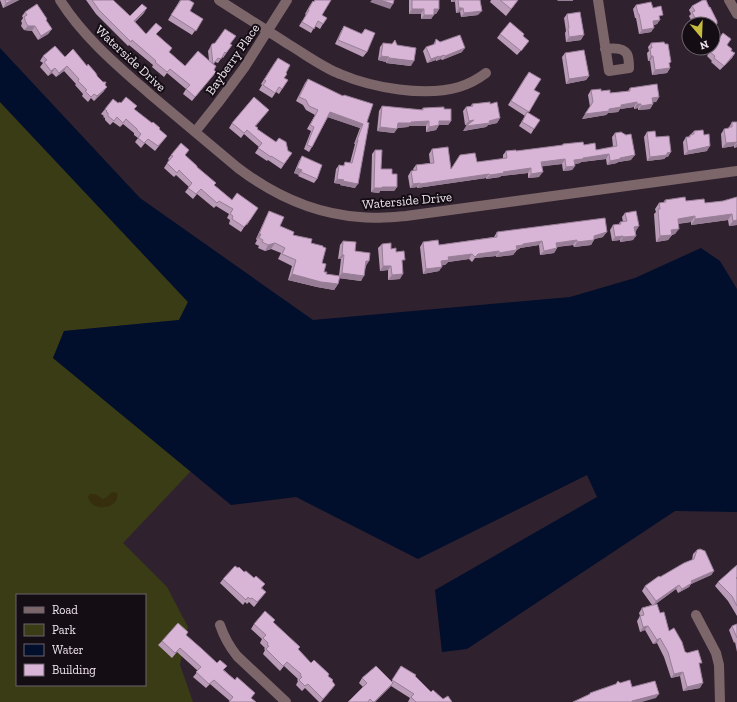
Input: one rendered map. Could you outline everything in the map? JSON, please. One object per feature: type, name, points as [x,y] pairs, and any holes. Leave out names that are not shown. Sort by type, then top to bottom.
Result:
[{"type":"street","name":"Waterside Drive","points":[[60,0],[72,18],[98,48],[238,168],[270,190],[308,206],[333,213],[375,218],[406,216],[737,171]]},
{"type":"street","points":[[219,0],[322,65],[341,74],[379,86],[419,91],[441,90],[467,84],[486,73]]},
{"type":"street","name":"Bayberry Place","points":[[195,132],[244,68],[287,0]]},
{"type":"street","points":[[598,0],[605,49]]},
{"type":"street","points":[[729,0],[737,14]]},
{"type":"street","points":[[696,615],[712,646],[719,665],[720,702]]},
{"type":"street","points":[[220,625],[230,648],[286,702]]},
{"type":"green space","points":[[0,102],[188,302],[179,320],[64,331],[53,358],[191,471],[123,543],[167,587],[188,627],[180,665],[193,702],[0,702]]},
{"type":"sand","points":[[113,492],[117,493],[117,498],[115,502],[106,507],[95,506],[88,497],[90,494],[95,494],[103,499]]},
{"type":"water","points":[[0,48],[140,198],[313,320],[570,297],[635,278],[701,248],[720,261],[737,289],[737,512],[675,511],[467,649],[442,652],[435,590],[597,497],[587,475],[418,559],[296,497],[231,505],[53,358],[64,331],[179,320],[188,302],[0,102]]},
{"type":"building","points":[[5,0],[13,0],[6,3]]},
{"type":"building","points":[[92,0],[113,0],[130,16],[142,4],[147,8],[134,21],[146,34],[156,23],[162,28],[156,34],[172,48],[169,52],[185,66],[198,51],[216,66],[214,70],[216,72],[195,97],[186,89],[190,85],[170,69],[167,72],[132,40],[131,42],[99,10]]},
{"type":"building","points":[[181,0],[189,0],[194,3],[190,11],[203,19],[196,31],[171,15]]},
{"type":"building","points":[[315,0],[331,0],[322,15],[327,18],[323,24],[318,21],[314,29],[302,22],[313,1],[314,2]]},
{"type":"building","points":[[380,0],[394,0],[393,4]]},
{"type":"building","points":[[412,0],[439,0],[439,9],[434,9],[434,15],[424,15],[424,9],[412,9]]},
{"type":"building","points":[[458,0],[480,0],[482,11],[464,13],[463,8],[459,8]]},
{"type":"building","points":[[500,0],[518,0],[511,9]]},
{"type":"building","points":[[706,0],[714,16],[694,16],[692,12],[695,11],[692,6]]},
{"type":"building","points":[[651,2],[653,8],[661,6],[663,15],[659,16],[660,20],[653,21],[654,28],[642,30],[636,5]]},
{"type":"building","points":[[37,4],[52,29],[41,36],[35,26],[28,26],[24,17],[27,15],[25,12]]},
{"type":"building","points":[[580,12],[584,35],[569,37],[567,14]]},
{"type":"building","points":[[510,22],[524,34],[523,36],[529,41],[521,51],[500,34]]},
{"type":"building","points":[[344,26],[362,34],[365,29],[375,33],[367,52],[338,40]]},
{"type":"building","points":[[225,29],[236,36],[226,53],[225,52],[221,59],[218,58],[213,64],[211,46]]},
{"type":"building","points":[[723,33],[731,39],[727,45],[732,49],[731,51],[735,53],[724,66],[714,58],[715,56],[721,56],[721,36]]},
{"type":"building","points":[[460,35],[465,48],[445,56],[439,56],[431,59],[426,47],[435,44],[436,39],[440,42]]},
{"type":"building","points":[[395,40],[397,45],[416,48],[414,61],[381,56],[383,43],[392,44]]},
{"type":"building","points":[[664,42],[665,44],[668,44],[671,62],[669,63],[670,68],[655,70],[653,56],[651,56],[651,43]]},
{"type":"building","points":[[55,46],[65,57],[73,49],[103,82],[106,82],[105,85],[107,87],[97,96],[94,94],[91,97],[85,91],[87,90],[78,81],[79,79],[67,66],[59,73],[55,68],[51,71],[44,62],[47,60],[43,56]]},
{"type":"building","points":[[584,50],[589,76],[569,79],[565,53]]},
{"type":"building","points":[[278,58],[290,65],[284,78],[288,80],[282,89],[279,87],[275,93],[263,85],[266,81],[264,80]]},
{"type":"building","points":[[529,72],[541,79],[534,90],[540,93],[529,112],[511,101]]},
{"type":"building","points":[[308,79],[343,96],[344,95],[373,104],[367,122],[369,123],[358,184],[337,179],[339,165],[344,166],[345,162],[352,163],[357,140],[363,124],[330,112],[312,147],[307,145],[314,127],[310,125],[318,110],[309,106],[306,100],[299,97]]},
{"type":"building","points":[[657,84],[659,97],[652,98],[653,104],[641,106],[641,104],[637,104],[637,102],[621,105],[621,107],[609,109],[609,111],[585,114],[593,102],[591,90],[610,90],[610,93],[630,91],[630,88]]},
{"type":"building","points":[[126,97],[137,106],[134,109],[152,123],[153,122],[167,136],[158,146],[148,139],[144,143],[138,138],[141,134],[126,119],[123,123],[117,117],[114,121],[108,116],[105,109],[113,99],[118,103],[121,103]]},
{"type":"building","points":[[254,97],[269,110],[255,126],[258,128],[257,129],[276,142],[279,138],[286,142],[288,151],[292,153],[284,164],[258,148],[262,143],[247,130],[244,133],[232,123]]},
{"type":"building","points":[[490,102],[490,104],[497,102],[500,118],[489,121],[490,123],[466,126],[474,120],[469,121],[466,107],[473,106],[472,104]]},
{"type":"building","points":[[382,106],[423,110],[423,108],[444,107],[444,109],[451,109],[451,121],[439,121],[439,125],[429,127],[429,121],[398,123],[397,129],[380,127]]},
{"type":"building","points":[[527,112],[540,120],[534,129],[522,122]]},
{"type":"building","points":[[732,122],[737,122],[737,142],[726,143],[724,129],[732,127]]},
{"type":"building","points":[[703,130],[704,135],[709,134],[710,146],[688,151],[686,137],[690,137],[690,135],[694,134],[694,131]]},
{"type":"building","points":[[655,131],[656,137],[669,136],[671,152],[667,153],[667,155],[650,157],[647,132]]},
{"type":"building","points":[[621,132],[626,135],[631,134],[635,155],[610,161],[609,154],[583,158],[574,160],[575,166],[566,167],[565,159],[541,162],[543,172],[531,174],[531,168],[490,175],[413,184],[411,171],[417,170],[416,165],[434,163],[432,149],[448,147],[451,169],[460,155],[475,153],[477,162],[507,158],[506,151],[516,151],[563,144],[583,142],[584,145],[595,143],[596,150],[617,146],[615,133]]},
{"type":"building","points":[[181,143],[189,150],[185,155],[216,183],[214,185],[232,200],[237,193],[258,208],[244,227],[232,219],[233,216],[230,214],[233,209],[219,201],[217,203],[201,189],[196,194],[188,188],[192,183],[179,170],[177,173],[167,163],[173,156],[171,155]]},
{"type":"building","points":[[375,150],[382,150],[381,169],[392,169],[392,174],[397,174],[397,187],[374,188]]},
{"type":"building","points":[[302,156],[322,165],[317,179],[301,172],[302,170],[297,168]]},
{"type":"building","points":[[685,197],[686,201],[704,199],[705,203],[723,201],[737,197],[737,220],[733,221],[732,214],[695,219],[695,216],[678,219],[679,229],[671,230],[672,235],[660,236],[659,203],[666,202],[665,200]]},
{"type":"building","points":[[269,211],[284,217],[280,226],[294,232],[293,235],[312,239],[311,243],[326,248],[322,263],[326,264],[324,272],[327,272],[326,274],[340,276],[338,284],[321,282],[292,274],[296,260],[282,254],[285,248],[275,243],[268,245],[262,242],[263,240],[259,238],[261,234],[259,234]]},
{"type":"building","points":[[636,211],[639,226],[634,227],[636,236],[615,237],[613,225],[621,224],[620,222],[627,221],[625,213]]},
{"type":"building","points":[[605,218],[607,232],[594,236],[594,240],[577,242],[577,240],[556,243],[557,248],[544,251],[542,241],[523,244],[516,246],[516,250],[499,253],[499,251],[478,254],[475,257],[472,254],[448,257],[449,260],[441,261],[442,267],[426,269],[423,242],[438,240],[439,245],[497,237],[497,232]]},
{"type":"building","points":[[343,241],[356,242],[355,251],[370,253],[369,261],[366,261],[364,276],[342,273],[344,255],[342,255]]},
{"type":"building","points":[[391,243],[391,249],[396,248],[396,252],[404,251],[405,260],[402,260],[403,274],[392,275],[391,266],[383,266],[382,244]]},
{"type":"building","points":[[700,549],[705,551],[714,571],[691,581],[692,583],[682,589],[679,585],[656,601],[645,586],[659,576],[660,577],[694,559],[697,550]]},
{"type":"building","points":[[737,565],[737,606],[732,596],[718,582]]},
{"type":"building","points":[[235,566],[238,568],[239,567],[244,572],[246,571],[254,578],[256,576],[265,584],[261,588],[266,592],[257,602],[248,597],[246,600],[223,579]]},
{"type":"building","points":[[657,604],[660,613],[664,612],[669,631],[674,628],[682,642],[685,652],[687,653],[698,650],[702,663],[699,663],[703,683],[687,687],[683,672],[674,674],[668,652],[660,638],[657,640],[648,626],[643,627],[640,616],[644,615],[642,608]]},
{"type":"building","points":[[265,611],[275,620],[273,622],[300,647],[298,649],[311,663],[314,660],[329,674],[328,676],[333,680],[332,681],[335,685],[323,699],[308,684],[305,686],[299,680],[302,677],[300,676],[301,674],[287,662],[283,666],[266,649],[269,646],[263,638],[266,635],[254,624]]},
{"type":"building","points":[[178,623],[188,632],[186,635],[217,663],[220,660],[227,666],[223,670],[235,680],[237,677],[255,693],[251,698],[256,702],[229,702],[233,697],[214,680],[209,684],[196,672],[201,667],[180,648],[175,653],[162,641]]},
{"type":"building","points":[[737,624],[737,638],[732,626]]},
{"type":"building","points":[[376,666],[393,683],[374,702],[370,699],[368,702],[348,702],[367,683],[362,678]]},
{"type":"building","points":[[401,666],[416,675],[415,676],[431,692],[433,690],[443,699],[448,696],[452,702],[416,702],[411,697],[414,694],[392,680]]},
{"type":"building","points":[[630,680],[632,687],[655,681],[659,694],[632,702],[573,702],[590,693],[616,684],[618,681],[620,683]]}]
